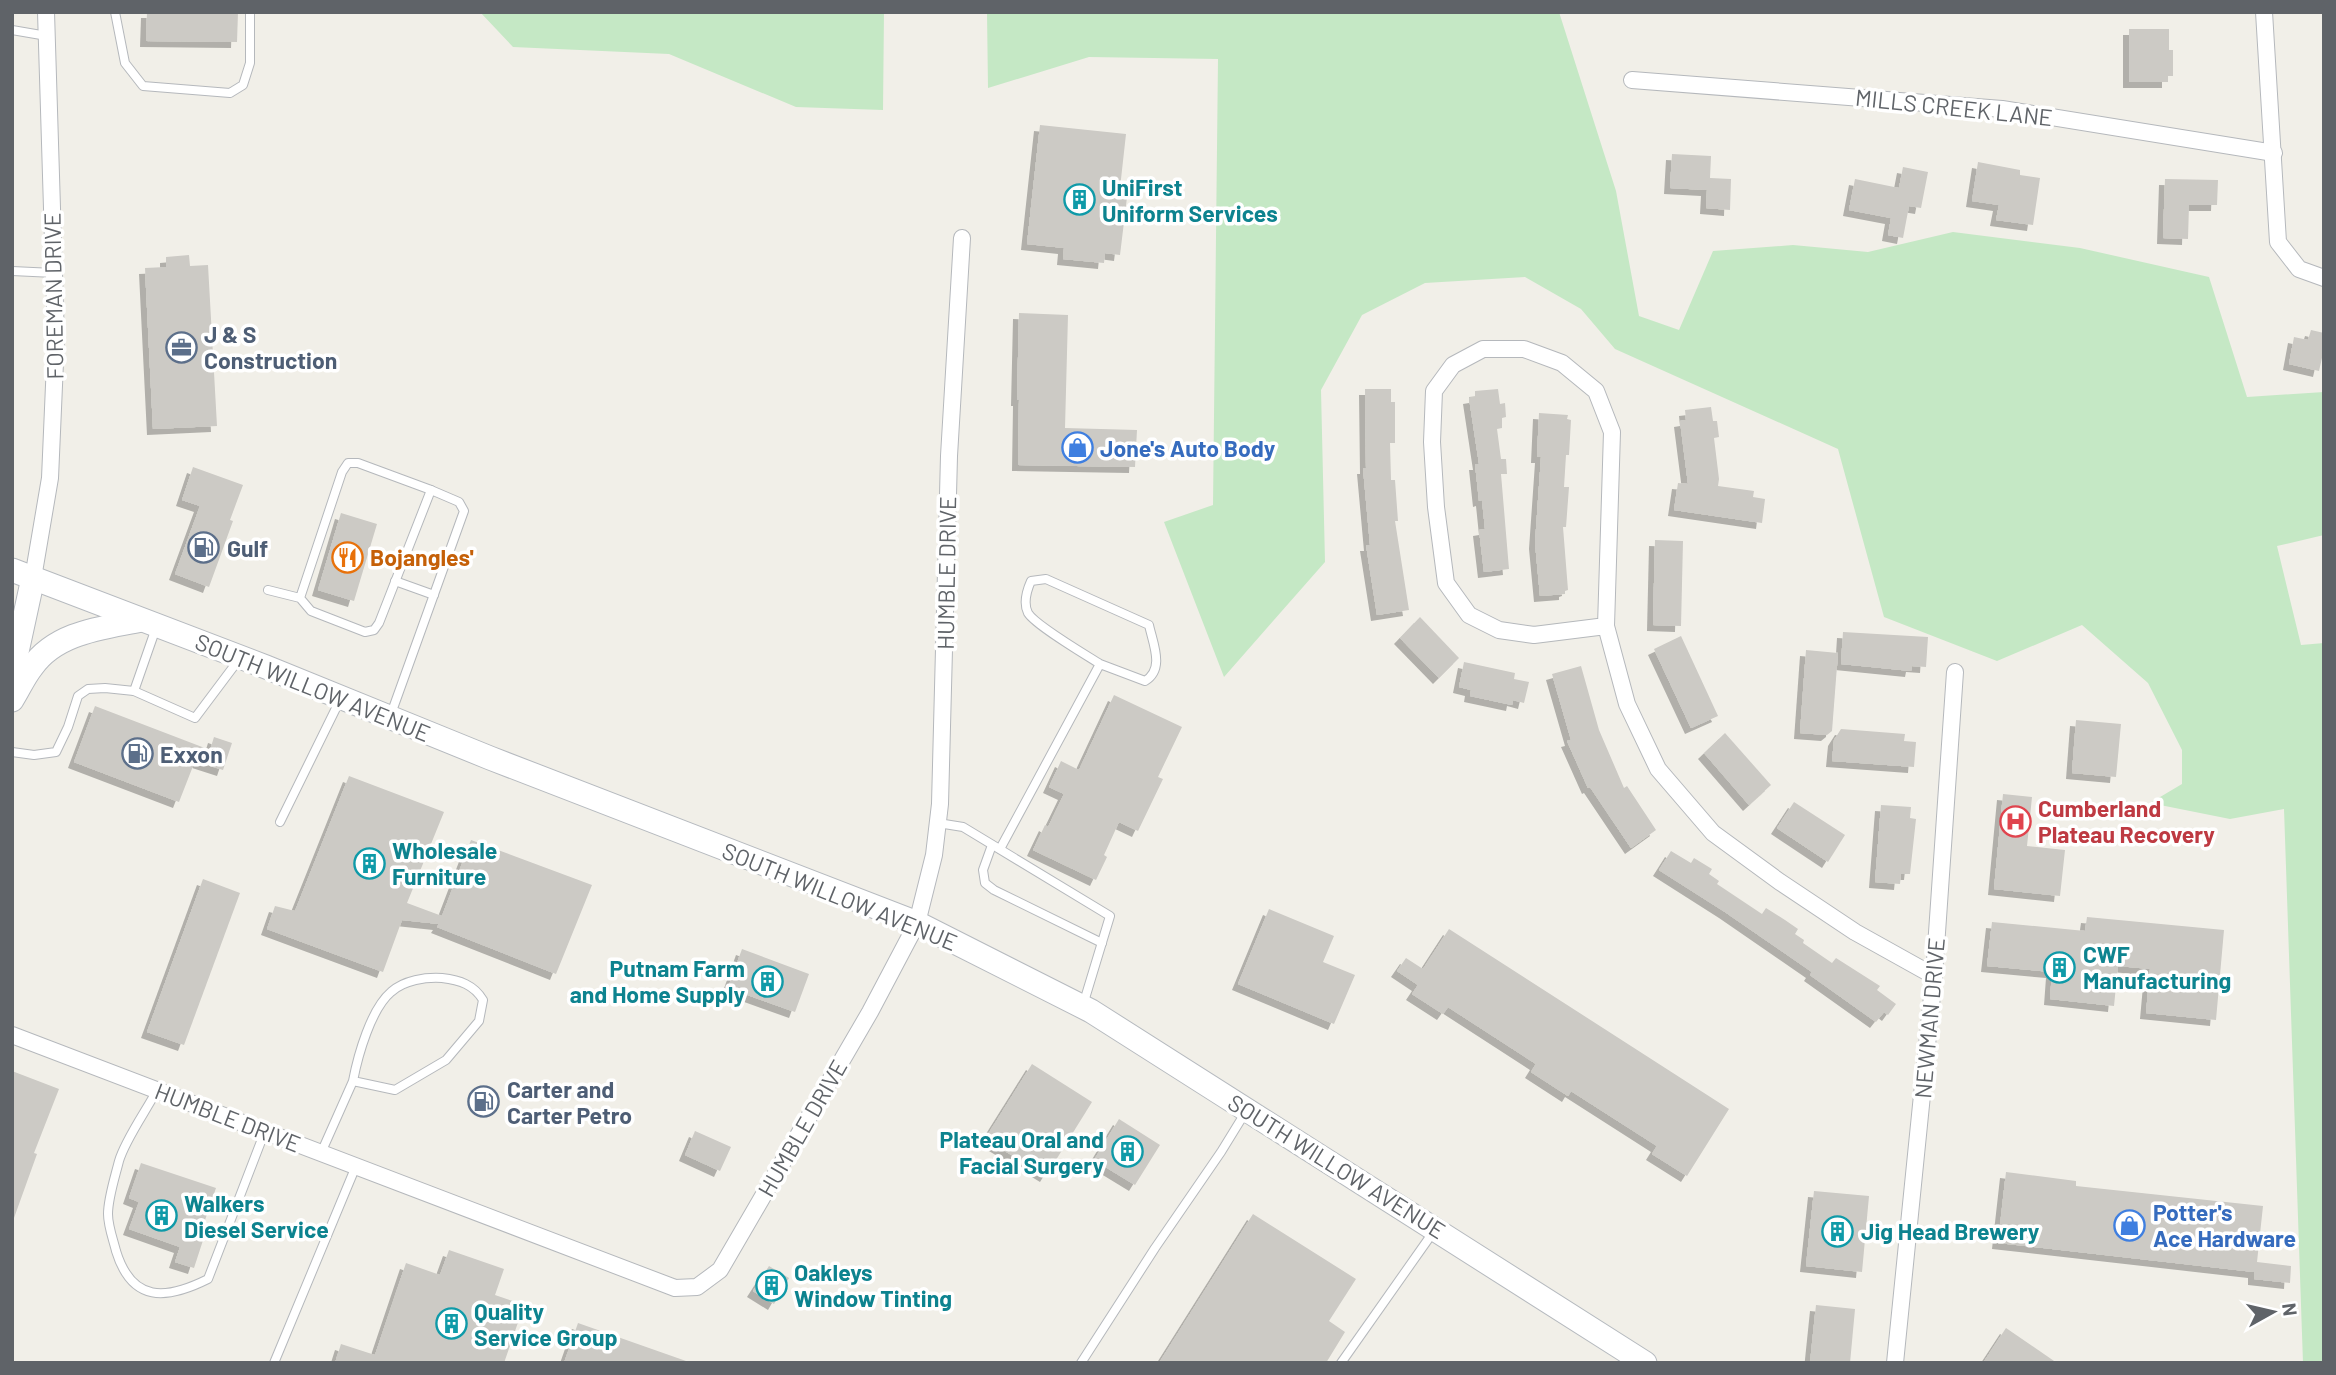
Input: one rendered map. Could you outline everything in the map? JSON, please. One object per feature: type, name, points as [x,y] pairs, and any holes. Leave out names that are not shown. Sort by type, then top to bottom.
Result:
[{"type":"main road","name":"SOUTH WILLOW AVENUE","points":[[22,574],[241,657],[917,923],[1083,1007],[1436,1228],[1645,1363]]},
{"type":"main road","points":[[12,675],[22,574]]},
{"type":"main road","points":[[12,700],[33,665],[58,642],[86,632],[149,623]]},
{"type":"street","name":"FOREMAN DRIVE","points":[[22,574],[50,478],[55,340],[46,12]]},
{"type":"street","points":[[2264,12],[2278,242],[2299,269],[2324,278]]},
{"type":"street","name":"MILLS CREEK LANE","points":[[1632,80],[2002,109],[2274,153]]},
{"type":"street","name":"HUMBLE DRIVE","points":[[12,1035],[675,1288],[697,1287],[720,1270],[870,1012],[917,923],[934,855],[943,717],[949,456],[962,237]]},
{"type":"street","points":[[1606,626],[1534,635],[1499,630],[1469,615],[1446,583],[1436,507],[1434,391],[1453,365],[1483,349],[1524,349],[1562,363],[1596,391],[1612,432],[1606,626],[1627,704],[1658,769],[1713,832],[1780,882],[1855,932],[1934,976]]},
{"type":"street","name":"NEWMAN DRIVE","points":[[1895,1363],[1934,976],[1955,672]]},
{"type":"lane","points":[[115,12],[125,63],[142,86],[230,93],[243,85],[250,63],[250,12]]},
{"type":"lane","points":[[12,30],[47,36]]},
{"type":"lane","points":[[12,271],[54,273]]},
{"type":"lane","points":[[300,597],[342,472],[348,463],[358,463],[459,502],[464,511],[390,717]]},
{"type":"lane","points":[[268,590],[300,597],[311,611],[365,632],[374,630],[431,490]]},
{"type":"lane","points":[[1046,579],[1149,625],[1157,665],[1154,676],[1145,681],[1100,664],[1045,628],[1028,613],[1025,594],[1031,581],[1046,579]]},
{"type":"lane","points":[[396,581],[434,595]]},
{"type":"lane","points":[[134,691],[149,623]]},
{"type":"lane","points":[[12,752],[34,755],[56,752],[78,696],[88,689],[134,691],[195,718],[241,657]]},
{"type":"lane","points":[[1100,664],[983,870],[985,883],[994,890],[1102,943]]},
{"type":"lane","points":[[280,822],[342,698]]},
{"type":"lane","points":[[938,823],[963,827],[1110,916],[1083,1007]]},
{"type":"lane","points":[[321,1153],[353,1081],[364,1037],[393,989],[424,977],[453,979],[476,988],[483,1000],[479,1021],[446,1060],[395,1090],[353,1081]]},
{"type":"lane","points":[[157,1090],[120,1159],[108,1213],[120,1262],[135,1286],[152,1294],[187,1289],[208,1279],[265,1131]]},
{"type":"lane","points":[[1081,1363],[1246,1111]]},
{"type":"lane","points":[[274,1363],[356,1166]]},
{"type":"lane","points":[[1341,1363],[1436,1228]]},
{"type":"green space","points":[[480,12],[884,12],[883,110],[796,107],[669,54],[513,47]]},
{"type":"green space","points":[[987,12],[1559,12],[1616,191],[1639,316],[1679,330],[1713,251],[1793,245],[1868,252],[1953,232],[2080,248],[2209,277],[2247,397],[2324,392],[2324,535],[2277,546],[2301,645],[2324,643],[2324,1363],[2303,1363],[2284,809],[2230,819],[2150,803],[2182,784],[2182,750],[2148,683],[2082,625],[1997,661],[1884,617],[1838,449],[1615,349],[1581,309],[1525,277],[1425,283],[1362,315],[1321,390],[1325,562],[1224,677],[1164,522],[1213,505],[1218,59],[1089,57],[988,88]]},
{"type":"building","points":[[147,12],[238,12],[237,42],[146,41]]},
{"type":"building","points":[[2129,29],[2169,29],[2169,50],[2173,50],[2173,76],[2168,76],[2168,82],[2129,82]]},
{"type":"building","name":"UniFirst Uniform Services","points":[[1040,125],[1126,134],[1120,188],[1128,189],[1120,255],[1105,253],[1104,263],[1063,259],[1064,248],[1027,244]]},
{"type":"building","points":[[1672,154],[1711,156],[1710,178],[1731,179],[1730,210],[1706,208],[1707,190],[1670,188]]},
{"type":"building","points":[[1978,162],[2020,170],[2020,175],[2040,178],[2033,225],[1996,220],[1999,205],[1972,201]]},
{"type":"building","points":[[1903,167],[1928,172],[1921,208],[1909,206],[1903,238],[1888,235],[1891,218],[1849,210],[1855,179],[1899,188]]},
{"type":"building","points":[[2165,179],[2218,180],[2217,205],[2189,205],[2188,239],[2163,238]]},
{"type":"building","name":"J & S Construction","points":[[189,255],[190,266],[208,265],[217,426],[153,429],[145,268],[166,267],[166,257]]},
{"type":"building","points":[[1019,313],[1068,315],[1065,428],[1137,430],[1135,467],[1018,465]]},
{"type":"building","points":[[2311,330],[2324,333],[2319,371],[2289,364],[2294,337],[2308,340]]},
{"type":"building","points":[[1365,389],[1391,389],[1391,402],[1395,402],[1395,443],[1390,443],[1391,480],[1395,480],[1398,521],[1395,521],[1409,610],[1377,615],[1366,545],[1370,545],[1363,468],[1366,468]]},
{"type":"building","points":[[1498,389],[1500,404],[1505,403],[1506,417],[1502,418],[1502,428],[1497,429],[1501,459],[1506,459],[1507,474],[1501,474],[1509,569],[1484,572],[1479,530],[1485,529],[1482,500],[1479,501],[1475,464],[1479,464],[1469,398],[1475,397],[1475,391]]},
{"type":"building","points":[[1711,407],[1713,421],[1717,421],[1719,437],[1714,438],[1718,486],[1754,491],[1753,497],[1765,499],[1762,523],[1674,510],[1678,483],[1688,484],[1680,421],[1686,420],[1685,410]]},
{"type":"building","points":[[1539,413],[1568,415],[1567,419],[1571,420],[1564,487],[1569,487],[1566,527],[1563,527],[1568,590],[1565,594],[1540,596],[1535,543],[1541,457],[1537,457]]},
{"type":"building","points":[[193,467],[243,485],[209,587],[175,574],[200,506],[182,500]]},
{"type":"building","name":"Bojangles'","points":[[341,513],[377,524],[354,601],[318,590]]},
{"type":"building","points":[[1655,540],[1683,541],[1681,626],[1653,625]]},
{"type":"building","points":[[1420,617],[1459,658],[1439,678],[1400,638]]},
{"type":"building","points":[[1843,632],[1928,637],[1926,667],[1912,666],[1911,671],[1841,664]]},
{"type":"building","points":[[1681,636],[1718,716],[1691,728],[1654,649]]},
{"type":"building","points":[[1806,650],[1838,653],[1832,731],[1827,735],[1800,733]]},
{"type":"building","points":[[1464,662],[1515,673],[1514,679],[1529,682],[1524,703],[1513,700],[1512,705],[1470,696],[1471,690],[1459,687]]},
{"type":"building","points":[[1581,666],[1599,730],[1624,788],[1627,786],[1656,830],[1631,848],[1590,787],[1588,788],[1567,741],[1571,740],[1552,674]]},
{"type":"building","points":[[1114,695],[1182,727],[1158,777],[1163,779],[1138,831],[1119,822],[1096,880],[1033,850],[1064,794],[1049,787],[1061,761],[1079,770]]},
{"type":"building","name":"Exxon","points":[[95,706],[210,750],[214,737],[232,743],[223,770],[195,761],[179,802],[74,762]]},
{"type":"building","points":[[2076,720],[2121,724],[2116,777],[2072,773]]},
{"type":"building","points":[[1841,729],[1905,734],[1904,741],[1916,742],[1914,767],[1832,761],[1834,740]]},
{"type":"building","points":[[1725,733],[1771,785],[1749,805],[1704,753]]},
{"type":"building","name":"Wholesale Furniture","points":[[349,776],[444,812],[407,903],[442,916],[471,840],[592,885],[556,974],[437,927],[439,924],[402,920],[383,972],[267,929],[275,906],[295,911]]},
{"type":"building","name":"Cumberland Plateau Recovery","points":[[2003,794],[2032,797],[2027,846],[2065,850],[2060,896],[1994,889]]},
{"type":"building","points":[[1794,802],[1845,835],[1828,862],[1777,828]]},
{"type":"building","points":[[1881,805],[1911,807],[1910,818],[1916,819],[1910,874],[1901,874],[1900,884],[1875,882]]},
{"type":"building","points":[[1671,851],[1691,863],[1694,858],[1712,869],[1709,874],[1719,881],[1717,884],[1762,914],[1766,908],[1785,920],[1798,929],[1795,934],[1804,940],[1803,943],[1832,963],[1836,958],[1880,986],[1877,990],[1896,1004],[1888,1015],[1884,1012],[1876,1022],[1810,975],[1812,972],[1659,870]]},
{"type":"building","points":[[203,879],[240,893],[184,1045],[147,1032]]},
{"type":"building","points":[[1269,909],[1334,936],[1323,962],[1355,975],[1334,1024],[1238,984]]},
{"type":"building","name":"CWF Manufacturing","points":[[2087,917],[2224,930],[2216,1020],[2146,1013],[2150,969],[2118,966],[2114,1006],[2050,999],[2052,972],[1987,966],[1992,922],[2085,931]]},
{"type":"building","points":[[1449,929],[1729,1109],[1687,1176],[1652,1154],[1657,1146],[1571,1091],[1568,1096],[1531,1072],[1536,1064],[1448,1007],[1443,1014],[1412,994],[1418,985],[1397,971],[1406,958],[1423,969]]},
{"type":"building","name":"Putnam Farm and Home Supply","points":[[742,949],[809,974],[795,1012],[728,988]]},
{"type":"building","points":[[1032,1064],[1092,1102],[1046,1176],[985,1139]]},
{"type":"building","points":[[12,1071],[59,1089],[34,1153],[37,1154],[14,1218],[12,1218]]},
{"type":"building","name":"Plateau Oral and Facial Surgery","points":[[1119,1119],[1160,1145],[1135,1185],[1094,1160]]},
{"type":"building","points":[[695,1131],[731,1147],[720,1171],[685,1155]]},
{"type":"building","name":"Walkers Diesel Service","points":[[141,1163],[216,1188],[204,1223],[208,1225],[194,1268],[175,1262],[180,1247],[129,1229],[139,1202],[129,1198]]},
{"type":"building","name":"Potter's Ace Hardware","points":[[2006,1172],[2076,1181],[2076,1186],[2263,1206],[2257,1262],[2291,1266],[2290,1283],[2254,1279],[2254,1272],[1998,1243]]},
{"type":"building","name":"Jig Head Brewery","points":[[1814,1191],[1869,1196],[1862,1272],[1806,1266]]},
{"type":"building","points":[[1253,1214],[1356,1279],[1329,1321],[1345,1332],[1326,1363],[1159,1363]]},
{"type":"building","name":"Quality Service Group","points":[[449,1250],[504,1269],[495,1295],[524,1305],[504,1363],[335,1363],[341,1344],[375,1355],[406,1263],[440,1275]]},
{"type":"building","name":"Oakleys Window Tinting","points":[[769,1266],[789,1278],[774,1304],[753,1291]]},
{"type":"building","points":[[1816,1305],[1855,1309],[1850,1363],[1810,1363]]},
{"type":"building","points":[[578,1323],[686,1361],[564,1363]]},
{"type":"building","points":[[2006,1328],[2057,1363],[1983,1363]]},
{"type":"place","name":"UniFirst Uniform Services","points":[[1079,200]]},
{"type":"place","name":"J & S Construction","points":[[181,347]]},
{"type":"place","name":"Jone's Auto Body","points":[[1077,448]]},
{"type":"place","name":"Gulf","points":[[204,548]]},
{"type":"place","name":"Bojangles'","points":[[347,557]]},
{"type":"place","name":"Exxon","points":[[137,754]]},
{"type":"place","name":"Cumberland Plateau Recovery","points":[[2015,821]]},
{"type":"place","name":"Wholesale Furniture","points":[[369,863]]},
{"type":"place","name":"CWF Manufacturing","points":[[2060,967]]},
{"type":"place","name":"Putnam Farm and Home Supply","points":[[768,981]]},
{"type":"place","name":"Carter and Carter Petro","points":[[484,1102]]},
{"type":"place","name":"Plateau Oral and Facial Surgery","points":[[1127,1152]]},
{"type":"place","name":"Walkers Diesel Service","points":[[161,1216]]},
{"type":"place","name":"Potter's Ace Hardware","points":[[2130,1225]]},
{"type":"place","name":"Jig Head Brewery","points":[[1838,1231]]},
{"type":"place","name":"Oakleys Window Tinting","points":[[771,1285]]},
{"type":"place","name":"Quality Service Group","points":[[451,1324]]}]
